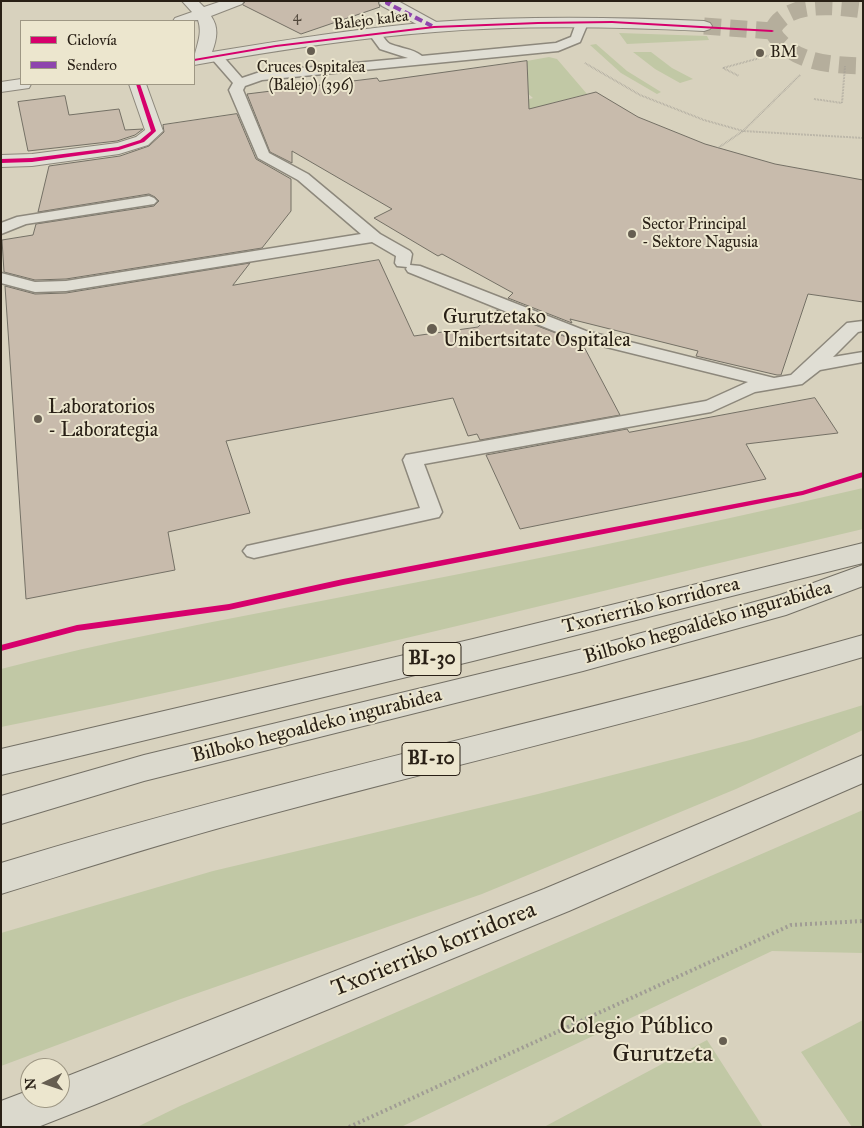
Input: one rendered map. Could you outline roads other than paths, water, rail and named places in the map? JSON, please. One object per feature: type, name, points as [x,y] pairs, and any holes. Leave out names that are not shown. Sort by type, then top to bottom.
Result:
[{"type":"highway","name":"Txorierriko korridorea","points":[[1,762],[482,648],[863,553]]},
{"type":"highway","name":"Bilboko hegoaldeko ingurabidea","points":[[1,810],[144,768],[583,660],[786,604],[863,576]]},
{"type":"highway","name":"BI-10","points":[[1,879],[151,833],[383,771],[692,694],[863,646]]},
{"type":"highway","name":"Txorierriko korridorea","points":[[1,1120],[110,1080],[498,924],[754,818],[863,768]]},
{"type":"highway","points":[[38,1127],[110,1080]]},
{"type":"street","points":[[189,1],[202,22],[209,39],[204,58]]},
{"type":"street","points":[[202,22],[237,1]]},
{"type":"street","name":"Balejo kalea","points":[[391,1],[387,3],[434,27]]},
{"type":"street","name":"Balejo kalea","points":[[204,58],[434,27],[582,23],[704,26]]},
{"type":"street","points":[[1,86],[20,84]]},
{"type":"street","points":[[1,161],[32,160],[119,148],[142,141],[154,131],[138,85]]},
{"type":"lane","points":[[582,23],[576,39],[558,47],[260,76],[240,83],[236,90],[263,155],[303,177],[374,236],[404,254],[409,266],[580,335],[774,384]]},
{"type":"lane","points":[[375,34],[384,46],[410,53],[418,60]]},
{"type":"lane","points":[[204,58],[240,83]]},
{"type":"lane","points":[[1,229],[22,220],[150,200]]},
{"type":"lane","points":[[3,210],[22,220]]},
{"type":"lane","points":[[1,278],[35,286],[66,286],[374,236]]},
{"type":"lane","points":[[254,551],[432,512],[413,460],[711,406],[751,387],[796,380],[853,327],[863,326]]},
{"type":"lane","points":[[814,365],[863,357]]},
{"type":"tunnel","points":[[772,31],[779,21],[788,14],[799,10],[812,7],[839,7],[863,10]]},
{"type":"tunnel","points":[[704,26],[772,31]]},
{"type":"tunnel","points":[[772,31],[780,42],[800,56],[824,63],[863,66]]},
{"type":"place","name":"Cruces Ospitalea (Balejo) (396)","points":[[311,51]]},
{"type":"place","name":"BM","points":[[760,53]]},
{"type":"place","name":"Sector Principal - Sektore Nagusia","points":[[632,234]]},
{"type":"place","name":"Gurutzetako Unibertsitate Ospitalea","points":[[432,329]]},
{"type":"place","name":"Laboratorios - Laborategia","points":[[38,419]]},
{"type":"place","name":"Colegio Público Gurutzeta","points":[[723,1041]]}]
